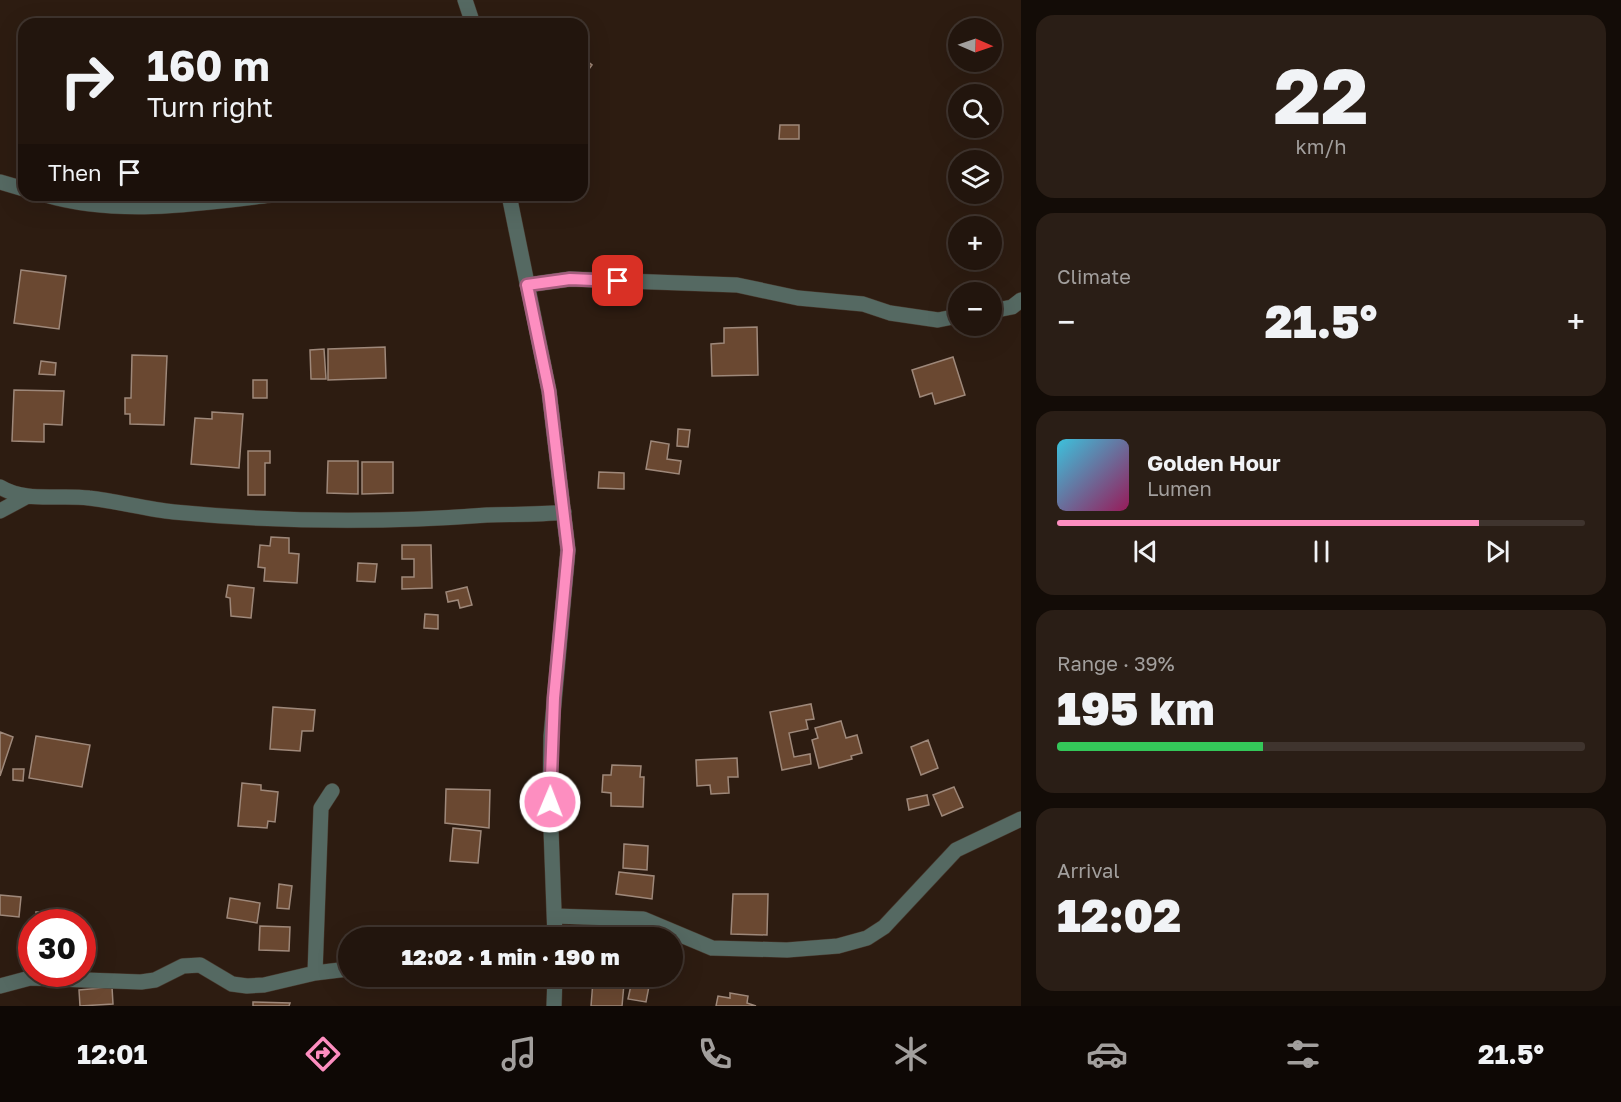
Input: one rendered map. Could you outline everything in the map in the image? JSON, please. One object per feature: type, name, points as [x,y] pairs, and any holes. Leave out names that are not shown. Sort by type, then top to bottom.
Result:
[{"type":"street","points":[[465,0],[471,18]]},
{"type":"street","points":[[0,182],[18,187]]},
{"type":"street","points":[[90,201],[120,205],[216,201]]},
{"type":"street","points":[[510,201],[549,391],[568,550],[551,747],[550,802],[555,927]]},
{"type":"street","points":[[527,285],[570,279],[737,285],[798,298],[863,304],[890,314],[938,320],[948,318]]},
{"type":"street","points":[[1002,308],[1012,307],[1021,300]]},
{"type":"street","points":[[0,487],[10,493],[26,497],[63,495],[174,512],[290,520],[411,520],[500,515],[536,516],[564,512]]},
{"type":"street","points":[[0,511],[26,497]]},
{"type":"street","points":[[315,973],[321,808],[332,791]]},
{"type":"street","points":[[555,916],[643,919],[712,948],[814,950],[838,946],[867,938],[884,927],[956,850],[1014,828],[1021,819]]},
{"type":"street","points":[[0,986],[30,978],[141,982],[155,980],[183,966],[200,965],[232,984],[264,986],[315,973],[338,970]]},
{"type":"street","points":[[554,1006],[555,987]]},
{"type":"building","points":[[780,125],[799,125],[799,139],[779,139]]},
{"type":"building","points":[[21,270],[66,276],[59,329],[14,323]]},
{"type":"building","points":[[757,327],[758,375],[712,376],[711,344],[724,343],[724,328]]},
{"type":"building","points":[[385,347],[386,378],[328,380],[328,349]]},
{"type":"building","points":[[324,349],[326,379],[311,379],[310,350]]},
{"type":"building","points":[[132,355],[167,356],[164,425],[130,424],[130,414],[125,414],[125,398],[131,398]]},
{"type":"building","points":[[953,357],[965,395],[935,404],[932,393],[920,397],[912,370]]},
{"type":"building","points":[[41,361],[56,363],[55,375],[39,374]]},
{"type":"building","points":[[253,380],[267,380],[267,398],[253,398]]},
{"type":"building","points":[[14,390],[64,391],[62,425],[44,424],[44,442],[12,441]]},
{"type":"building","points":[[212,412],[243,414],[239,468],[191,464],[195,418],[212,419]]},
{"type":"building","points":[[678,429],[690,430],[688,447],[677,446]]},
{"type":"building","points":[[651,441],[669,444],[667,459],[681,461],[679,474],[646,469]]},
{"type":"building","points":[[248,451],[270,451],[270,463],[265,463],[265,495],[248,495]]},
{"type":"building","points":[[328,461],[358,461],[358,494],[327,493]]},
{"type":"building","points":[[362,462],[393,462],[393,493],[362,494]]},
{"type":"building","points":[[599,472],[624,473],[624,489],[598,488]]},
{"type":"building","points":[[271,537],[289,538],[289,553],[299,554],[297,583],[264,581],[265,568],[258,567],[260,545],[270,546]]},
{"type":"building","points":[[402,545],[431,545],[432,588],[402,589],[402,577],[414,577],[414,559],[402,559]]},
{"type":"building","points":[[358,563],[377,564],[375,582],[357,581]]},
{"type":"building","points":[[228,585],[254,588],[251,618],[231,616],[230,598],[226,597]]},
{"type":"building","points":[[467,587],[472,605],[460,608],[458,600],[448,602],[446,592]]},
{"type":"building","points":[[425,614],[438,615],[438,629],[424,628]]},
{"type":"building","points":[[811,704],[814,719],[806,720],[808,729],[789,733],[794,757],[810,754],[811,764],[782,770],[770,712]]},
{"type":"building","points":[[273,707],[315,710],[313,731],[302,731],[300,751],[270,749]]},
{"type":"building","points":[[841,721],[846,738],[857,735],[862,753],[851,756],[852,759],[819,768],[812,740],[818,738],[815,728]]},
{"type":"building","points":[[0,732],[13,737],[0,776]]},
{"type":"building","points":[[36,736],[90,745],[82,787],[29,778]]},
{"type":"building","points":[[928,740],[938,768],[921,775],[911,747]]},
{"type":"building","points":[[737,758],[738,777],[728,777],[729,793],[711,794],[710,785],[697,786],[696,760]]},
{"type":"building","points":[[612,765],[641,766],[640,777],[644,777],[643,807],[611,806],[611,793],[602,792],[603,775],[611,775]]},
{"type":"building","points":[[13,769],[24,769],[23,781],[13,780]]},
{"type":"building","points":[[242,783],[261,785],[261,790],[278,792],[275,822],[268,821],[267,828],[238,826]]},
{"type":"building","points":[[954,787],[963,807],[942,816],[933,795]]},
{"type":"building","points":[[446,789],[490,790],[489,828],[445,823]]},
{"type":"building","points":[[927,795],[929,805],[909,810],[907,799]]},
{"type":"building","points":[[453,828],[481,831],[478,863],[450,861]]},
{"type":"building","points":[[624,844],[648,846],[647,870],[623,868]]},
{"type":"building","points":[[619,872],[654,876],[652,899],[616,894]]},
{"type":"building","points":[[279,884],[292,886],[289,909],[277,908]]},
{"type":"building","points":[[733,894],[768,894],[767,935],[731,934]]},
{"type":"building","points":[[0,895],[21,897],[18,917],[0,915]]},
{"type":"building","points":[[230,898],[260,903],[257,923],[227,918]]},
{"type":"building","points":[[260,926],[290,927],[289,951],[259,950]]},
{"type":"building","points":[[112,987],[113,1004],[80,1006],[79,990]]},
{"type":"building","points":[[593,987],[624,987],[622,1006],[591,1006]]},
{"type":"building","points":[[631,987],[649,987],[646,1002],[628,999]]},
{"type":"building","points":[[730,993],[748,996],[747,1003],[756,1006],[716,1006],[718,996],[730,998]]},
{"type":"building","points":[[253,1002],[290,1003],[289,1006],[253,1006]]},
{"type":"route","points":[[550,802],[551,736],[568,550],[549,391],[527,285],[570,279],[618,281]]}]
